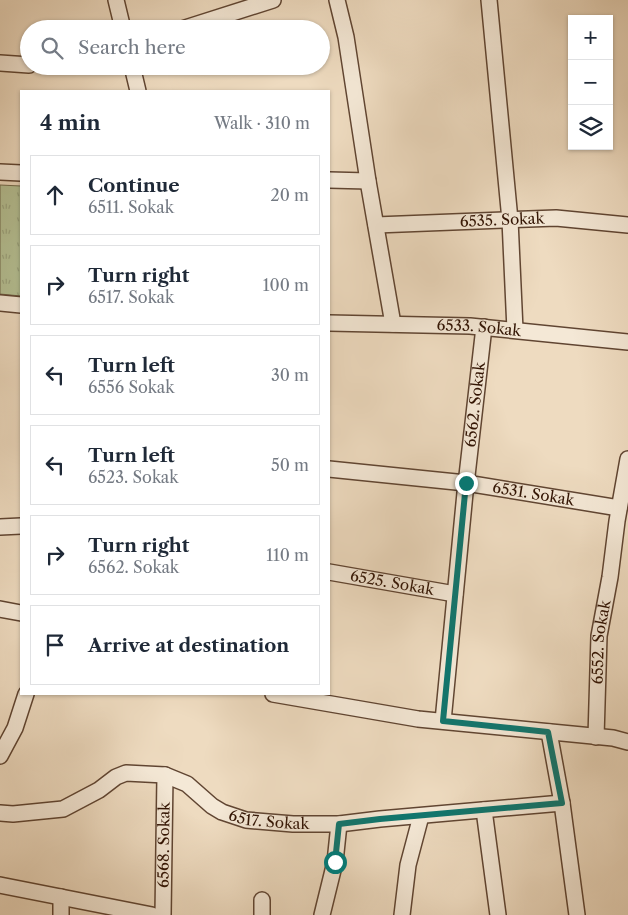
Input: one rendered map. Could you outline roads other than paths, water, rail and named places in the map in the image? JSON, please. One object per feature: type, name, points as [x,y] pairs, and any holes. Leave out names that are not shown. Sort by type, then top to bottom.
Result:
[{"type":"street","points":[[116,0],[121,20]]},
{"type":"street","points":[[210,20],[273,0]]},
{"type":"street","points":[[337,0],[346,38],[393,324]]},
{"type":"street","points":[[489,0],[510,220],[515,330]]},
{"type":"street","points":[[0,63],[20,64]]},
{"type":"street","points":[[134,75],[138,90]]},
{"type":"street","points":[[0,172],[20,174]]},
{"type":"street","points":[[330,180],[368,181]]},
{"type":"street","name":"6535. Sokak","points":[[376,225],[556,218],[628,225]]},
{"type":"street","points":[[0,303],[20,304]]},
{"type":"street","name":"6533. Sokak","points":[[330,323],[484,327],[628,342]]},
{"type":"street","name":"6562. Sokak","points":[[443,721],[466,483],[484,327]]},
{"type":"street","name":"6552. Sokak","points":[[596,737],[599,636],[620,508],[626,488],[628,459]]},
{"type":"street","name":"6531. Sokak","points":[[330,469],[466,483],[620,508]]},
{"type":"street","points":[[0,527],[20,526]]},
{"type":"street","name":"6525. Sokak","points":[[330,572],[455,594]]},
{"type":"street","points":[[0,609],[20,613]]},
{"type":"street","points":[[0,756],[15,728],[26,695]]},
{"type":"street","points":[[279,695],[418,719],[628,742]]},
{"type":"street","points":[[548,732],[562,803],[577,915]]},
{"type":"street","name":"6517. Sokak","points":[[0,813],[13,814],[63,809],[126,773],[165,775],[187,784],[222,812],[246,820],[293,824],[339,824],[562,803]]},
{"type":"street","name":"6568. Sokak","points":[[163,915],[165,775]]},
{"type":"street","points":[[484,810],[498,915]]},
{"type":"street","points":[[402,915],[408,865],[421,816]]},
{"type":"street","points":[[322,915],[335,862],[339,824]]},
{"type":"street","points":[[0,885],[152,915]]},
{"type":"street","points":[[61,897],[61,915]]}]
